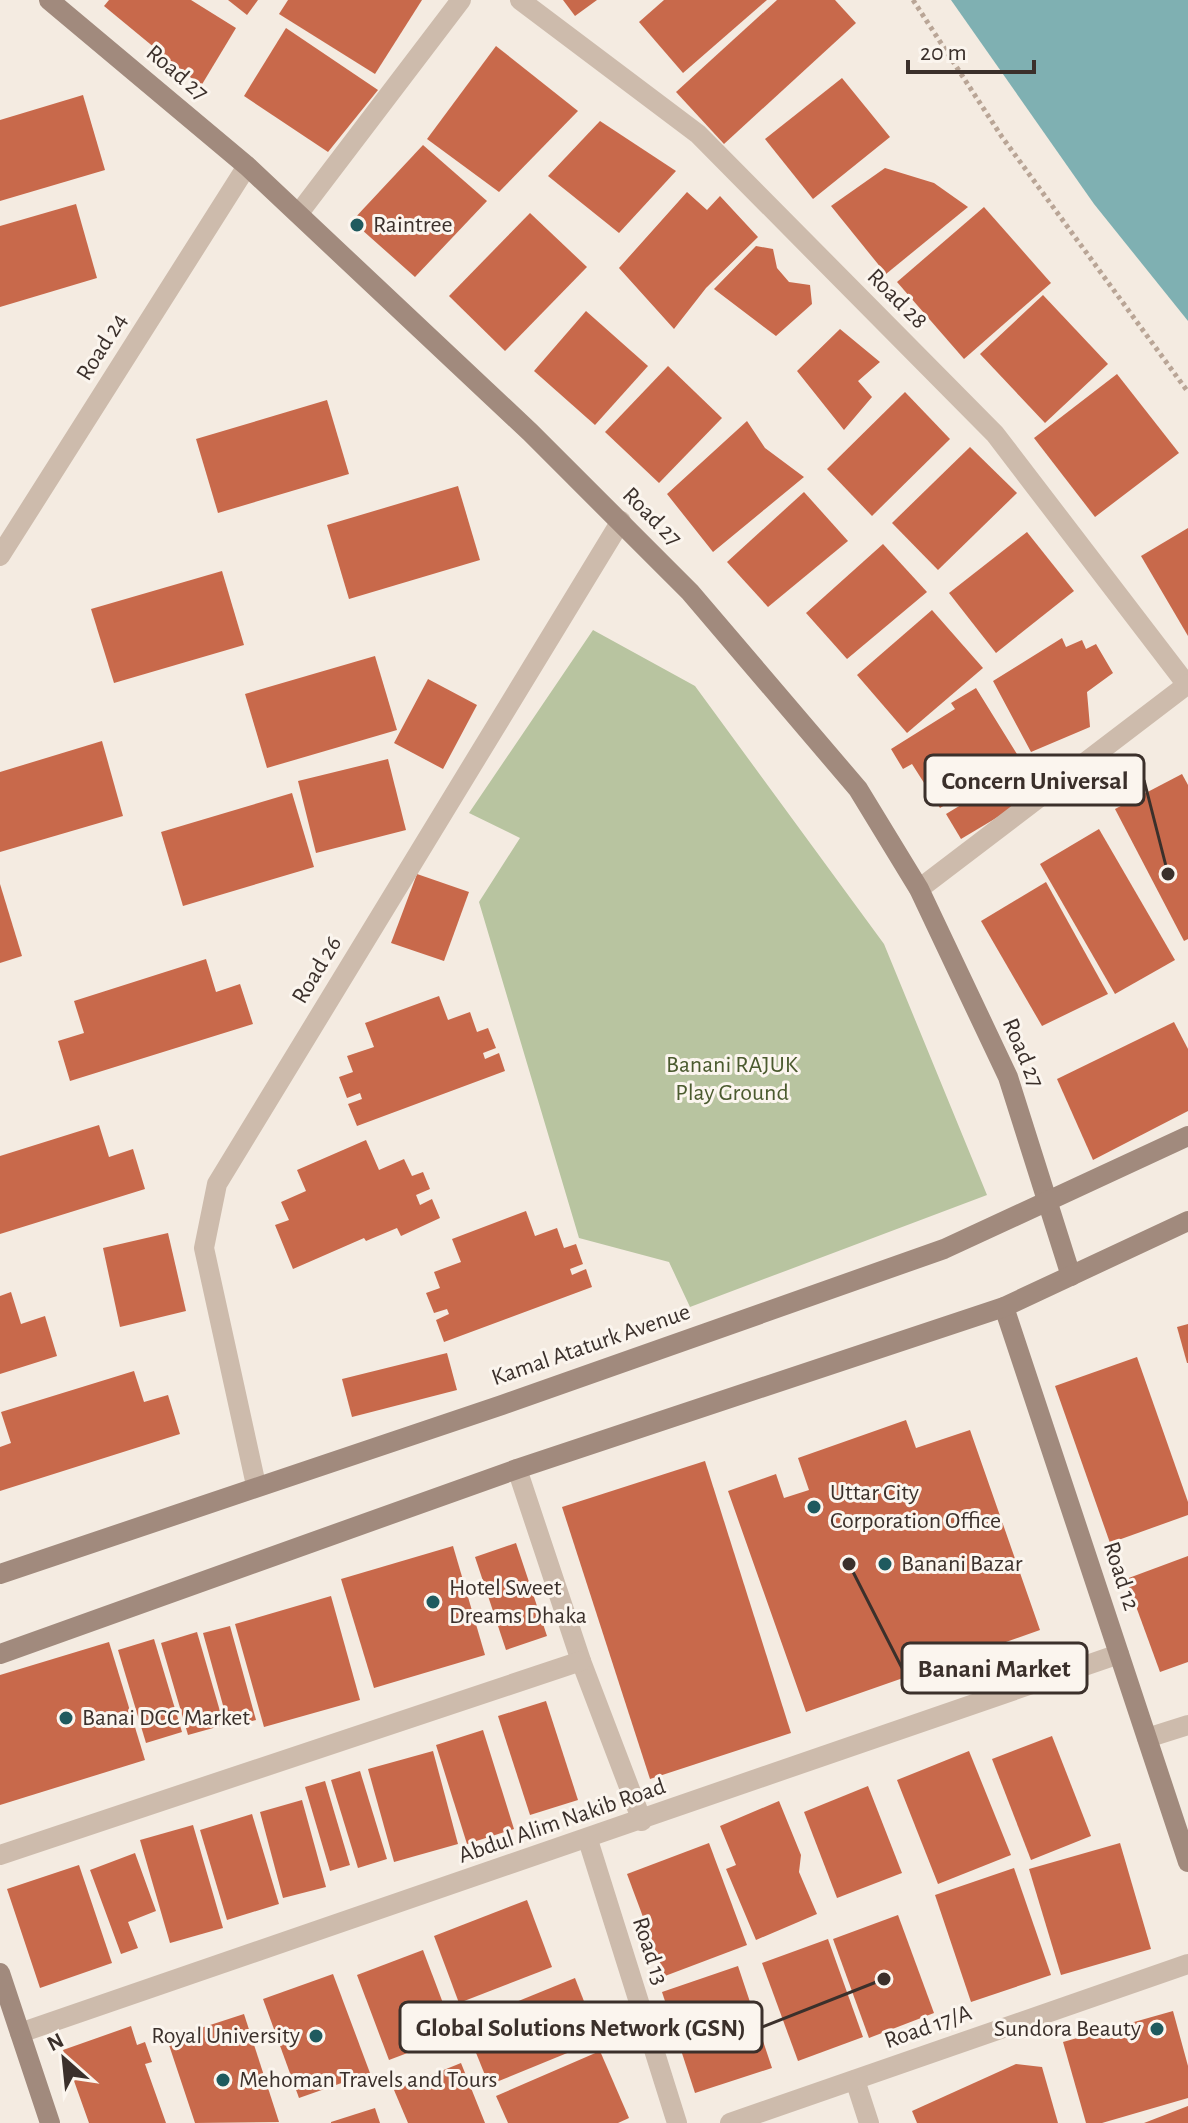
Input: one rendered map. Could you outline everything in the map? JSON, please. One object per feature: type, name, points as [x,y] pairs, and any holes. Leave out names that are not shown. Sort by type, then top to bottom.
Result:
[{"type":"main road","name":"Road 27","points":[[63,4],[299,213],[621,521],[690,592],[858,789],[919,889],[1008,1077],[1071,1276]]},
{"type":"main road","name":"Kamal Ataturk Avenue","points":[[0,1574],[256,1485],[502,1405],[944,1249],[1188,1136]]},
{"type":"main road","points":[[0,1654],[517,1469],[1004,1307],[1188,1221]]},
{"type":"main road","name":"Road 12","points":[[1004,1307],[1188,1862]]},
{"type":"main road","points":[[0,1973],[50,2123]]},
{"type":"street","points":[[299,213],[461,0]]},
{"type":"street","name":"Road 28","points":[[520,0],[698,134],[995,434],[1187,685],[919,889]]},
{"type":"street","name":"Road 24","points":[[0,556],[247,166]]},
{"type":"street","name":"Road 26","points":[[256,1485],[204,1248],[217,1184],[621,521]]},
{"type":"street","points":[[517,1469],[581,1661],[642,1821]]},
{"type":"street","name":"Abdul Alim Nakib Road","points":[[20,2033],[588,1840],[1119,1654]]},
{"type":"street","points":[[0,1855],[581,1661]]},
{"type":"street","points":[[1147,1738],[1188,1725]]},
{"type":"street","name":"Road 13","points":[[588,1840],[677,2123]]},
{"type":"street","name":"Road 17/A","points":[[730,2123],[1188,1964]]},
{"type":"street","points":[[855,2080],[869,2123]]},
{"type":"path","points":[[913,0],[1002,137],[1188,392]]},
{"type":"green space","name":"Banani RAJUK Play Ground","points":[[593,630],[695,686],[884,944],[987,1195],[690,1307],[669,1262],[579,1238],[479,902],[520,838],[469,813]]},
{"type":"water","points":[[951,0],[1188,0],[1188,321],[1094,204]]},
{"type":"building","points":[[109,0],[191,0],[236,28],[201,86],[104,6]]},
{"type":"building","points":[[228,0],[258,0],[247,15]]},
{"type":"building","points":[[288,0],[422,0],[375,74],[279,14]]},
{"type":"building","points":[[563,0],[597,0],[575,16]]},
{"type":"building","points":[[664,0],[767,0],[683,73],[639,22]]},
{"type":"building","points":[[777,0],[835,0],[856,23],[724,144],[676,92]]},
{"type":"building","points":[[286,28],[378,90],[328,152],[244,96]]},
{"type":"building","points":[[496,46],[578,111],[499,192],[427,139]]},
{"type":"building","points":[[842,78],[890,137],[813,199],[765,139]]},
{"type":"building","points":[[83,95],[105,170],[0,201],[0,120]]},
{"type":"building","points":[[600,121],[676,171],[619,233],[548,176]]},
{"type":"building","points":[[423,145],[487,201],[415,277],[352,221]]},
{"type":"building","points":[[885,168],[934,183],[968,207],[886,274],[831,206]]},
{"type":"building","points":[[687,192],[707,210],[720,196],[758,237],[706,288],[674,329],[619,268]]},
{"type":"building","points":[[76,204],[97,278],[0,307],[0,226]]},
{"type":"building","points":[[984,207],[1051,283],[964,359],[897,282]]},
{"type":"building","points":[[530,213],[587,267],[505,351],[449,296]]},
{"type":"building","points":[[756,246],[773,249],[777,268],[789,282],[810,285],[812,304],[776,336],[714,289]]},
{"type":"building","points":[[1043,295],[1108,364],[1045,423],[980,354]]},
{"type":"building","points":[[586,311],[648,366],[595,425],[534,371]]},
{"type":"building","points":[[840,329],[880,362],[858,381],[872,397],[844,430],[797,371]]},
{"type":"building","points":[[668,366],[722,418],[659,483],[605,432]]},
{"type":"building","points":[[1117,374],[1179,453],[1095,517],[1034,438]]},
{"type":"building","points":[[905,392],[950,439],[872,516],[827,469]]},
{"type":"building","points":[[327,400],[349,474],[218,513],[196,439]]},
{"type":"building","points":[[747,421],[765,448],[804,477],[713,552],[667,494]]},
{"type":"building","points":[[970,447],[1017,493],[938,570],[892,523]]},
{"type":"building","points":[[458,486],[480,560],[349,599],[327,525]]},
{"type":"building","points":[[804,492],[848,541],[768,607],[727,562]]},
{"type":"building","points":[[1188,528],[1188,636],[1141,556]]},
{"type":"building","points":[[1027,532],[1074,591],[996,653],[949,593]]},
{"type":"building","points":[[883,544],[927,592],[847,659],[806,613]]},
{"type":"building","points":[[222,571],[244,645],[114,683],[91,609]]},
{"type":"building","points":[[932,610],[983,668],[907,733],[857,675]]},
{"type":"building","points":[[1062,638],[1066,647],[1082,640],[1086,649],[1096,644],[1113,673],[1087,692],[1090,727],[1031,752],[993,681]]},
{"type":"building","points":[[375,656],[397,730],[267,768],[245,694]]},
{"type":"building","points":[[428,679],[477,705],[443,769],[394,743]]},
{"type":"building","points":[[976,688],[1020,759],[940,808],[912,764],[903,769],[891,749],[955,709],[951,703]]},
{"type":"building","points":[[102,741],[123,816],[0,852],[0,772]]},
{"type":"building","points":[[388,759],[406,830],[316,853],[298,781]]},
{"type":"building","points":[[1027,765],[1043,790],[961,839],[946,814]]},
{"type":"building","points":[[1182,774],[1188,785],[1188,939],[1184,941],[1115,809]]},
{"type":"building","points":[[292,793],[314,867],[183,906],[161,832]]},
{"type":"building","points":[[1099,829],[1175,960],[1115,994],[1040,864]]},
{"type":"building","points":[[417,874],[469,892],[444,961],[391,943]]},
{"type":"building","points":[[1046,882],[1108,994],[1042,1026],[981,921]]},
{"type":"building","points":[[0,884],[22,956],[0,963]]},
{"type":"building","points":[[206,959],[216,992],[240,984],[253,1024],[70,1081],[58,1041],[84,1033],[74,1001]]},
{"type":"building","points":[[439,996],[448,1020],[470,1012],[477,1032],[488,1028],[496,1048],[483,1053],[485,1059],[499,1053],[505,1071],[357,1126],[348,1104],[362,1099],[360,1093],[347,1098],[339,1077],[353,1072],[347,1056],[374,1047],[365,1023]]},
{"type":"building","points":[[1174,1022],[1188,1049],[1188,1111],[1093,1160],[1057,1079]]},
{"type":"building","points":[[99,1125],[109,1157],[133,1149],[145,1189],[0,1234],[0,1156]]},
{"type":"building","points":[[366,1140],[379,1170],[404,1159],[412,1176],[423,1172],[430,1189],[416,1195],[420,1205],[432,1199],[440,1218],[401,1236],[397,1228],[366,1241],[364,1238],[293,1269],[275,1225],[289,1220],[281,1202],[306,1191],[297,1170]]},
{"type":"building","points":[[526,1211],[535,1236],[557,1228],[564,1248],[576,1244],[583,1264],[570,1269],[572,1275],[586,1269],[592,1287],[444,1342],[436,1320],[449,1314],[447,1309],[434,1313],[426,1293],[440,1288],[434,1272],[461,1262],[452,1239]]},
{"type":"building","points":[[168,1233],[186,1311],[120,1327],[103,1248]]},
{"type":"building","points":[[11,1292],[21,1324],[45,1316],[57,1356],[0,1374],[0,1296]]},
{"type":"building","points":[[1188,1324],[1188,1363],[1187,1363],[1177,1327]]},
{"type":"building","points":[[447,1353],[457,1390],[352,1417],[342,1379]]},
{"type":"building","points":[[1137,1357],[1188,1502],[1188,1515],[1110,1543],[1055,1386]]},
{"type":"building","points":[[134,1371],[144,1402],[168,1395],[180,1434],[0,1491],[0,1447],[11,1443],[1,1412]]},
{"type":"building","name":"Banani Bazar","points":[[906,1420],[916,1448],[970,1430],[1040,1630],[806,1712],[728,1491],[776,1474],[784,1498],[809,1490],[798,1458]]},
{"type":"building","points":[[705,1461],[791,1733],[650,1779],[562,1507]]},
{"type":"building","points":[[516,1543],[547,1636],[506,1650],[475,1557]]},
{"type":"building","points":[[453,1546],[485,1655],[374,1688],[341,1579]]},
{"type":"building","points":[[1188,1556],[1188,1662],[1160,1672],[1126,1579]]},
{"type":"building","points":[[331,1596],[360,1700],[264,1727],[235,1624]]},
{"type":"building","points":[[230,1626],[256,1720],[229,1727],[203,1633]]},
{"type":"building","points":[[197,1632],[224,1725],[188,1735],[161,1643]]},
{"type":"building","points":[[154,1639],[182,1732],[146,1743],[118,1650]]},
{"type":"building","name":"Banai DCC Market","points":[[109,1642],[145,1760],[0,1805],[0,1675]]},
{"type":"building","points":[[546,1701],[578,1800],[530,1815],[498,1716]]},
{"type":"building","points":[[483,1730],[514,1829],[467,1844],[436,1745]]},
{"type":"building","points":[[1052,1736],[1091,1836],[1031,1860],[992,1759]]},
{"type":"building","points":[[433,1751],[458,1844],[394,1862],[368,1769]]},
{"type":"building","points":[[969,1751],[1011,1855],[938,1884],[897,1780]]},
{"type":"building","points":[[360,1771],[387,1859],[358,1868],[331,1780]]},
{"type":"building","points":[[325,1781],[350,1865],[330,1871],[305,1787]]},
{"type":"building","points":[[868,1786],[902,1873],[837,1898],[804,1812]]},
{"type":"building","points":[[302,1800],[326,1887],[283,1898],[260,1812]]},
{"type":"building","points":[[779,1801],[801,1855],[799,1872],[817,1914],[756,1940],[726,1869],[736,1865],[720,1826]]},
{"type":"building","points":[[252,1814],[279,1904],[227,1920],[200,1830]]},
{"type":"building","points":[[193,1825],[223,1928],[170,1943],[140,1840]]},
{"type":"building","points":[[709,1843],[747,1945],[665,1976],[627,1874]]},
{"type":"building","points":[[1120,1843],[1151,1949],[1061,1975],[1029,1869]]},
{"type":"building","points":[[135,1853],[156,1911],[128,1922],[138,1948],[121,1954],[90,1870]]},
{"type":"building","points":[[79,1865],[112,1963],[40,1988],[7,1889]]},
{"type":"building","points":[[1014,1868],[1051,1975],[971,2002],[935,1895]]},
{"type":"building","points":[[527,1900],[552,1967],[459,2003],[434,1936]]},
{"type":"building","points":[[898,1915],[934,2013],[869,2038],[833,1939]]},
{"type":"building","points":[[828,1939],[863,2037],[798,2061],[762,1963]]},
{"type":"building","points":[[423,1950],[455,2035],[389,2060],[357,1975]]},
{"type":"building","points":[[738,1966],[772,2068],[695,2093],[662,1992]]},
{"type":"building","name":"Royal University","points":[[333,1974],[370,2073],[299,2098],[263,1999]]},
{"type":"building","points":[[575,1978],[599,2040],[489,2085],[464,2023]]},
{"type":"building","points":[[1173,2011],[1188,2066],[1188,2098],[1102,2123],[1086,2123],[1063,2042]]},
{"type":"building","name":"Mehoman Travels and Tours","points":[[244,2014],[279,2122],[195,2123],[167,2039]]},
{"type":"building","points":[[131,2026],[137,2045],[145,2042],[152,2062],[145,2064],[166,2123],[89,2123],[63,2050]]},
{"type":"building","points":[[600,2051],[629,2118],[618,2123],[508,2123],[496,2096]]},
{"type":"building","points":[[461,2063],[485,2123],[408,2123],[394,2090]]},
{"type":"building","points":[[1016,2064],[1042,2067],[1058,2123],[917,2123],[912,2111]]},
{"type":"building","points":[[1188,2106],[1188,2123],[1144,2123]]},
{"type":"building","points":[[375,2108],[380,2123],[331,2123],[331,2122]]},
{"type":"place","name":"Raintree","points":[[357,225]]},
{"type":"place","name":"Concern Universal","points":[[1168,874]]},
{"type":"place","name":"Uttar City Corporation Office","points":[[814,1507]]},
{"type":"place","name":"Banani Market","points":[[849,1564]]},
{"type":"place","name":"Banani Bazar","points":[[885,1564]]},
{"type":"place","name":"Hotel Sweet Dreams Dhaka","points":[[433,1602]]},
{"type":"place","name":"Banai DCC Market","points":[[66,1718]]},
{"type":"place","name":"Global Solutions Network (GSN)","points":[[884,1979]]},
{"type":"place","name":"Sundora Beauty","points":[[1157,2029]]},
{"type":"place","name":"Royal University","points":[[316,2036]]},
{"type":"place","name":"Mehoman Travels and Tours","points":[[223,2080]]}]
